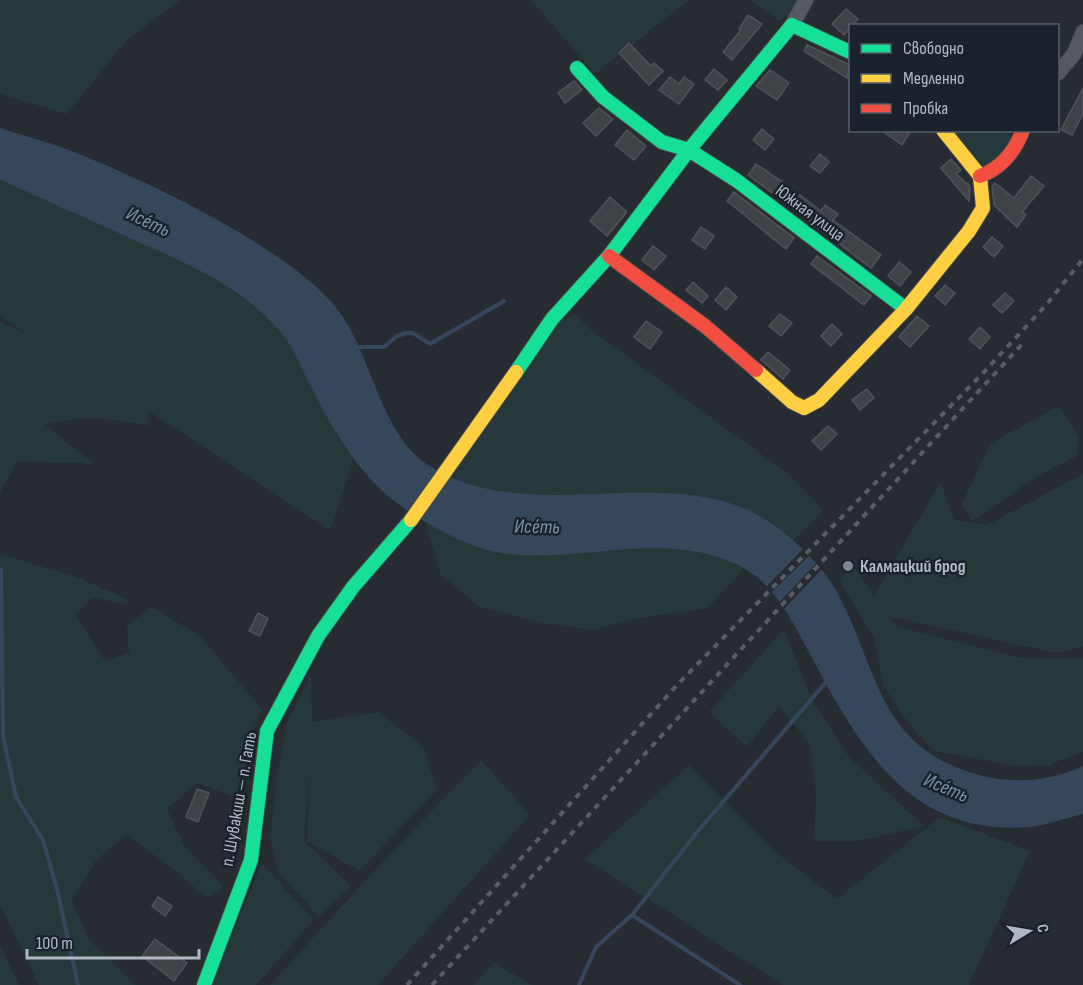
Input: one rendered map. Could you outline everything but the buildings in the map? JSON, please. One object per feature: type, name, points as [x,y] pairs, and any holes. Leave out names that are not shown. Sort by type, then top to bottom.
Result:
[{"type":"street","points":[[806,0],[792,25],[849,52]]},
{"type":"street","name":"п. Шувакиш — п. Гать","points":[[204,985],[251,861],[267,731],[318,636],[353,587],[400,535],[552,319],[609,256],[688,150],[792,25]]},
{"type":"street","points":[[1059,72],[1074,54],[1083,32]]},
{"type":"street","name":"Южная улица","points":[[577,68],[603,97],[662,142],[688,150],[784,215],[906,309]]},
{"type":"street","points":[[609,256],[705,326],[792,402],[804,408],[819,400],[906,309],[969,231],[983,208],[980,176],[945,132]]},
{"type":"street","points":[[980,176],[990,173],[1017,147],[1022,132]]},
{"type":"shaded area","points":[[0,0],[180,0],[126,41],[67,114],[0,94]]},
{"type":"shaded area","points":[[531,0],[689,0],[595,74]]},
{"type":"shaded area","points":[[749,0],[806,0],[780,21]]},
{"type":"shaded area","points":[[951,132],[1006,132],[1014,139],[1001,162],[980,168]]},
{"type":"shaded area","points":[[0,180],[191,265],[233,288],[270,318],[294,351],[334,430],[353,460],[330,530],[148,411],[149,426],[97,419],[71,420],[45,425],[95,464],[17,461],[0,493],[0,321],[30,335],[0,316]]},
{"type":"shaded area","points":[[575,314],[590,329],[787,473],[824,511],[792,541],[764,519],[732,506],[699,498],[665,494],[559,497],[516,495],[489,490],[454,478],[456,458],[556,322]]},
{"type":"shaded area","points":[[1059,406],[1079,437],[1077,456],[1038,476],[972,521],[961,505],[991,443]]},
{"type":"shaded area","points":[[1083,474],[1083,647],[1056,653],[888,616],[895,626],[1021,658],[1083,658],[1083,752],[1048,765],[1017,766],[933,751],[907,721],[883,685],[874,637],[839,580],[853,564],[874,595],[941,482],[954,520],[987,525]]},
{"type":"shaded area","points":[[425,521],[471,545],[531,554],[658,548],[694,549],[720,557],[744,569],[708,608],[634,619],[593,630],[543,623],[480,607],[441,575]]},
{"type":"shaded area","points":[[0,554],[77,577],[127,599],[127,604],[92,598],[75,615],[105,661],[129,653],[127,625],[152,607],[200,636],[262,709],[248,743],[243,800],[197,783],[167,809],[184,846],[224,887],[206,898],[175,870],[126,835],[96,860],[72,901],[89,940],[136,985],[39,985],[0,905]]},
{"type":"shaded area","points":[[784,629],[812,700],[849,757],[924,826],[858,841],[814,841],[816,794],[810,744],[779,706],[747,747],[709,712]]},
{"type":"shaded area","points":[[311,676],[312,722],[378,712],[423,746],[437,790],[359,871],[307,841],[310,766],[304,841],[351,886],[319,917],[278,872],[270,840],[277,773],[288,720]]},
{"type":"shaded area","points":[[481,760],[530,815],[378,985],[270,985],[372,873]]},
{"type":"shaded area","points":[[689,765],[778,854],[837,899],[940,817],[1030,851],[969,985],[783,985],[585,859]]},
{"type":"shaded area","points":[[262,863],[314,920],[256,985],[211,985]]},
{"type":"shaded area","points":[[0,945],[19,985],[0,985]]},
{"type":"shaded area","points":[[494,962],[531,985],[474,985]]},
{"type":"water","name":"Исе́ть","points":[[0,128],[69,150],[144,182],[220,222],[292,267],[321,291],[341,314],[362,353],[389,417],[400,436],[414,453],[430,466],[472,485],[516,493],[562,495],[656,493],[701,497],[743,508],[782,531],[812,559],[832,583],[886,704],[902,727],[922,747],[948,764],[983,776],[1009,780],[1046,778],[1083,766],[1083,814],[1030,827],[988,826],[951,817],[920,801],[893,779],[869,752],[848,721],[783,607],[767,586],[745,569],[716,556],[685,550],[654,548],[559,555],[496,552],[469,544],[427,523],[387,495],[357,463],[333,427],[289,343],[263,314],[246,299],[208,275],[0,180]]},
{"type":"pier","points":[[804,548],[810,555],[770,594],[765,588]]},
{"type":"pier","points":[[817,562],[823,568],[783,610],[778,604]]},
{"type":"waterway","points":[[359,347],[384,347],[397,336],[406,333],[413,333],[430,344],[504,301]]},
{"type":"waterway","points":[[1,570],[3,736],[16,797],[43,840],[57,889],[78,985]]},
{"type":"waterway","points":[[632,915],[698,831],[827,681]]},
{"type":"waterway","points":[[579,985],[596,947],[632,915],[740,985]]},
{"type":"railway","points":[[407,985],[678,684],[985,371],[1046,305],[1083,259]]},
{"type":"railway","points":[[432,985],[1025,341]]},
{"type":"traffic: fast","points":[[516,372],[552,319],[609,256],[689,150],[792,25],[849,52]]},
{"type":"traffic: fast","points":[[577,68],[603,97],[662,142],[689,150],[736,180],[906,309]]},
{"type":"traffic: fast","points":[[204,985],[251,860],[267,731],[318,636],[353,587],[411,520]]},
{"type":"traffic: slow","points":[[945,132],[980,176]]},
{"type":"traffic: slow","points":[[756,370],[792,402],[804,408],[819,400],[906,309],[969,231],[983,208],[980,176]]},
{"type":"traffic: slow","points":[[411,520],[516,372]]},
{"type":"traffic: jam","points":[[980,176],[988,173],[1007,158],[1022,132]]},
{"type":"traffic: jam","points":[[609,256],[705,326],[756,370]]},
{"type":"place","name":"Калмацкий брод","points":[[848,566]]}]
